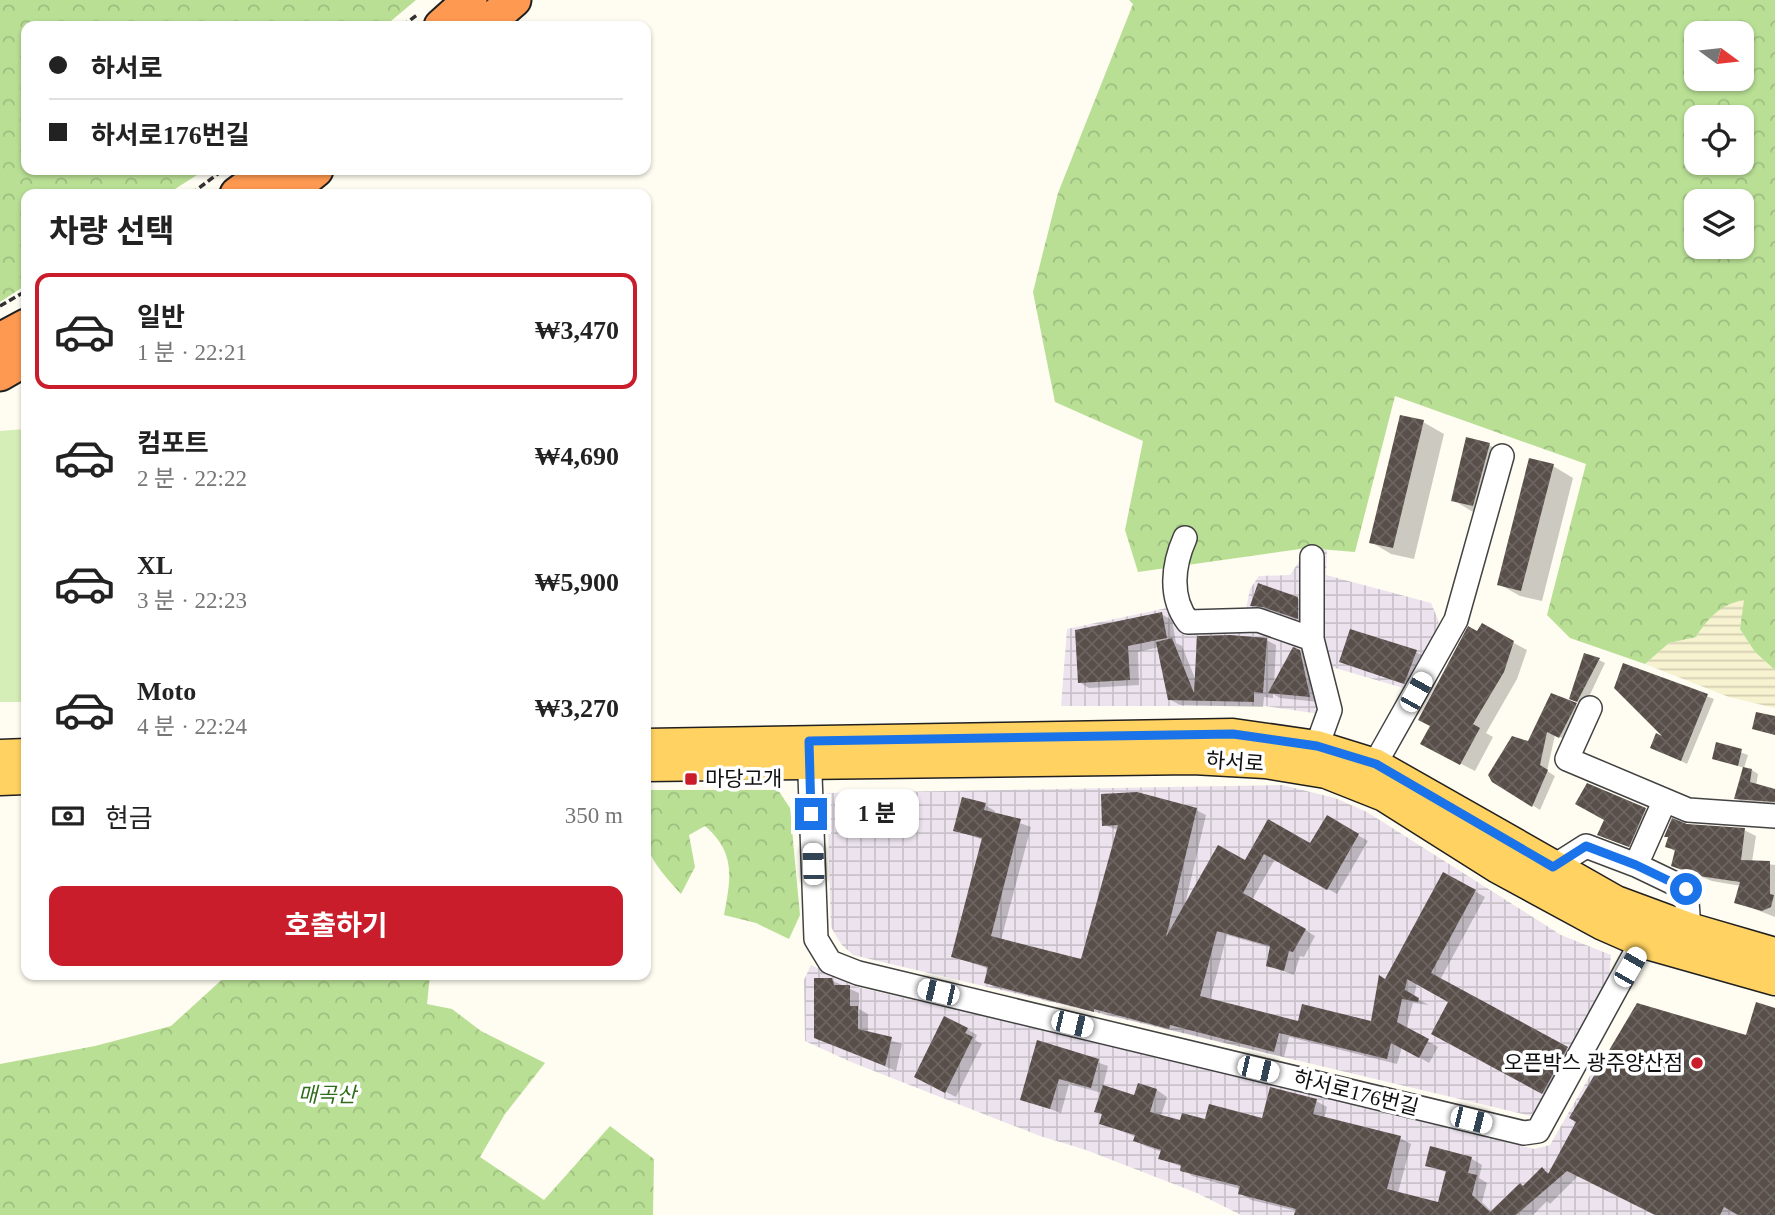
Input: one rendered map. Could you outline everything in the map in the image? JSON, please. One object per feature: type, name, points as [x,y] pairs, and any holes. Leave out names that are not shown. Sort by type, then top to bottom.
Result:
[{"type":"highway","points":[[447,21],[470,0]]},
{"type":"highway","points":[[490,21],[514,0]]},
{"type":"highway","points":[[244,189],[263,175]]},
{"type":"highway","points":[[292,189],[310,175]]},
{"type":"highway","points":[[0,340],[21,329]]},
{"type":"highway","points":[[0,374],[21,362]]},
{"type":"main road","name":"하서로","points":[[651,766],[809,752],[1233,734],[1317,746],[1376,764],[1616,901],[1649,930],[1689,928],[1775,953]]},
{"type":"main road","name":"하서로","points":[[651,744],[809,752],[1193,759],[1265,764],[1326,773],[1384,796],[1552,899],[1649,930],[1775,980]]},
{"type":"main road","points":[[0,755],[21,754]]},
{"type":"main road","points":[[0,780],[21,779]]},
{"type":"street","points":[[1376,764],[1456,620],[1481,541],[1502,456]]},
{"type":"street","points":[[1185,538],[1176,558],[1174,586],[1180,612],[1188,622],[1258,620],[1312,639]]},
{"type":"street","points":[[1312,557],[1312,639],[1331,710],[1317,746]]},
{"type":"street","points":[[1590,708],[1567,759],[1664,802],[1699,811],[1775,816]]},
{"type":"street","name":"하서로176번길","points":[[809,752],[816,939],[830,962],[858,973],[1524,1133],[1538,1130],[1649,930]]},
{"type":"street","points":[[1636,865],[1664,802]]},
{"type":"street","points":[[1553,867],[1586,846],[1636,865],[1686,889],[1689,928]]},
{"type":"path","points":[[198,189],[217,175]]},
{"type":"path","points":[[0,306],[21,294]]},
{"type":"shaded area","points":[[1308,548],[1327,550],[1326,575],[1431,603],[1439,622],[1410,690],[1325,665],[1320,714],[1265,706],[1061,706],[1067,629],[1167,608],[1176,627],[1189,629],[1243,624],[1250,589],[1259,576],[1290,575]]},
{"type":"shaded area","points":[[1745,599],[1740,629],[1755,652],[1775,670],[1775,708],[1729,697],[1645,664],[1669,643],[1696,637],[1708,619],[1728,602]]},
{"type":"shaded area","points":[[1282,785],[1335,798],[1367,812],[1561,935],[1611,955],[1609,977],[1535,1117],[853,955],[841,944],[831,927],[827,793]]},
{"type":"shaded area","points":[[811,965],[857,987],[1226,1071],[1534,1149],[1550,1145],[1603,1053],[1768,1159],[1775,1215],[1241,1215],[1197,1193],[1086,1150],[1040,1136],[851,1062],[805,1041],[804,980]]},
{"type":"green space","points":[[0,0],[416,0],[391,21],[21,21],[21,175],[197,175],[175,189],[21,189],[21,288],[0,302]]},
{"type":"green space","points":[[1129,0],[1775,0],[1775,670],[1755,652],[1740,629],[1744,600],[1716,612],[1696,637],[1669,643],[1645,664],[1570,638],[1547,615],[1586,464],[1395,396],[1355,552],[1307,548],[1138,572],[1125,530],[1143,441],[1055,402],[1033,292],[1058,193],[1133,4]]},
{"type":"green space","points":[[21,429],[21,702],[0,702],[0,431]]},
{"type":"green space","points":[[651,790],[778,790],[790,808],[800,915],[789,939],[756,923],[724,915],[729,866],[722,846],[705,826],[689,835],[695,867],[681,894],[652,857]]},
{"type":"green space","name":"매곡산","points":[[222,980],[429,980],[427,1004],[452,1009],[481,1031],[545,1063],[505,1114],[480,1157],[544,1200],[610,1126],[654,1159],[653,1215],[0,1215],[0,1064],[95,1046],[171,1026]]},
{"type":"building","points":[[1400,415],[1424,420],[1393,548],[1369,543]]},
{"type":"building","points":[[1466,437],[1490,443],[1473,506],[1451,501]]},
{"type":"building","points":[[1529,458],[1554,464],[1521,591],[1497,585]]},
{"type":"building","points":[[1258,583],[1298,597],[1298,619],[1263,607],[1250,606]]},
{"type":"building","points":[[1162,612],[1167,638],[1128,646],[1130,680],[1078,683],[1075,630]]},
{"type":"building","points":[[1482,623],[1514,641],[1504,672],[1473,724],[1480,728],[1460,765],[1420,744],[1430,726],[1418,720],[1468,626],[1477,631]]},
{"type":"building","points":[[1350,629],[1417,650],[1404,684],[1339,662]]},
{"type":"building","points":[[1197,636],[1267,638],[1263,693],[1254,692],[1254,702],[1168,700],[1156,642],[1172,638],[1194,693]]},
{"type":"building","points":[[1293,647],[1300,650],[1310,697],[1268,693]]},
{"type":"building","points":[[1584,653],[1600,658],[1577,702],[1569,699]]},
{"type":"building","points":[[1623,663],[1708,694],[1681,761],[1650,748],[1656,733],[1662,736],[1614,688]]},
{"type":"building","points":[[1551,693],[1577,703],[1559,738],[1547,732],[1540,765],[1548,770],[1532,807],[1492,782],[1488,775],[1512,736],[1528,741]]},
{"type":"building","points":[[1756,712],[1775,716],[1775,735],[1752,729]]},
{"type":"building","points":[[1716,742],[1742,749],[1738,766],[1712,759]]},
{"type":"building","points":[[1743,767],[1752,769],[1750,782],[1775,789],[1775,802],[1734,799]]},
{"type":"building","points":[[1587,783],[1646,808],[1629,847],[1597,835],[1604,820],[1575,804]]},
{"type":"building","points":[[1137,792],[1197,808],[1166,937],[1218,845],[1245,860],[1268,819],[1310,843],[1327,815],[1359,834],[1327,890],[1264,854],[1243,893],[1306,929],[1293,952],[1289,951],[1284,971],[1266,966],[1270,946],[1217,931],[1200,996],[1298,1021],[1302,1004],[1371,1021],[1379,975],[1385,979],[1443,872],[1476,890],[1431,973],[1568,1047],[1542,1094],[1431,1034],[1448,1002],[1407,979],[1405,990],[1419,998],[1418,1002],[1402,999],[1397,1022],[1429,1039],[1419,1058],[1391,1043],[1387,1059],[1279,1033],[1274,1052],[1170,1025],[1169,1029],[1094,1009],[1094,1012],[984,983],[988,967],[951,957],[982,838],[953,831],[962,797],[986,803],[984,810],[1021,819],[991,936],[1081,959],[1118,825],[1102,826],[1101,794]]},
{"type":"building","points":[[1672,818],[1687,824],[1745,828],[1741,860],[1770,861],[1770,894],[1774,895],[1771,907],[1762,911],[1734,903],[1740,882],[1699,876],[1671,866],[1675,850],[1665,847],[1668,837],[1664,837]]},
{"type":"building","points":[[814,978],[832,978],[834,985],[850,985],[850,1006],[858,1006],[858,1029],[892,1037],[885,1066],[814,1038]]},
{"type":"building","points":[[1756,1002],[1775,1008],[1775,1215],[1738,1215],[1724,1207],[1720,1215],[1655,1215],[1567,1171],[1516,1215],[1294,1215],[1296,1209],[1238,1194],[1240,1186],[1180,1171],[1181,1165],[1158,1159],[1161,1150],[1133,1141],[1135,1135],[1099,1124],[1102,1114],[1094,1112],[1103,1085],[1134,1095],[1138,1083],[1157,1089],[1150,1112],[1180,1120],[1182,1113],[1205,1119],[1209,1104],[1262,1118],[1270,1087],[1317,1099],[1313,1114],[1401,1136],[1387,1189],[1438,1202],[1446,1171],[1425,1166],[1430,1146],[1472,1157],[1468,1173],[1477,1175],[1472,1195],[1490,1212],[1520,1183],[1523,1186],[1542,1167],[1548,1174],[1576,1122],[1569,1118],[1637,1003],[1746,1035]]},
{"type":"building","points":[[944,1016],[968,1028],[965,1033],[973,1037],[945,1093],[914,1077]]},
{"type":"building","points":[[1037,1040],[1099,1059],[1091,1088],[1059,1079],[1050,1109],[1020,1100]]},
{"type":"place","name":"마당고개","points":[[691,779]]},
{"type":"place","name":"오픈박스 광주양산점","points":[[1697,1063]]},
{"type":"route","points":[[811,814],[809,741],[1233,734],[1317,746],[1376,764],[1553,867],[1586,846],[1636,865],[1686,889]]}]
